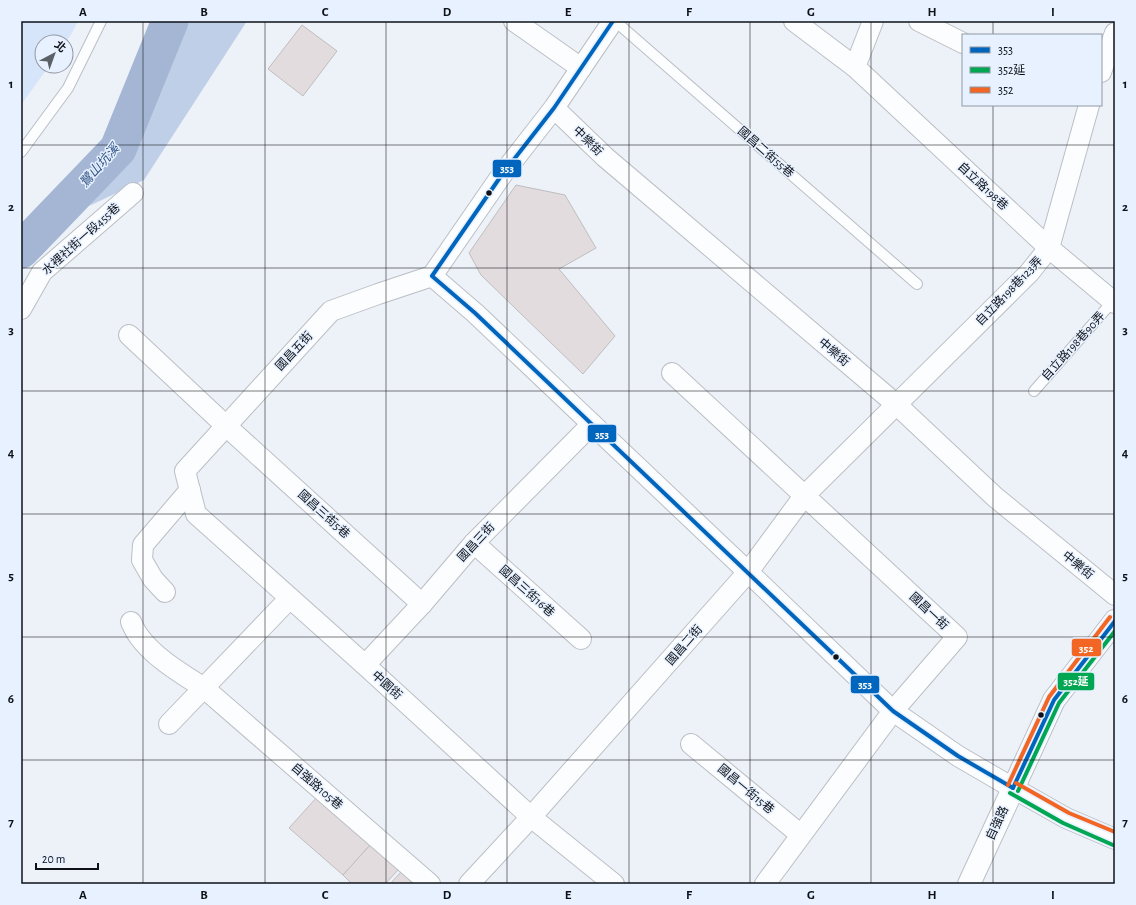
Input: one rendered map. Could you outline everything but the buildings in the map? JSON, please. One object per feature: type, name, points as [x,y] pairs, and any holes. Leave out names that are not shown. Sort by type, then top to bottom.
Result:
[{"type":"street","points":[[514,21],[581,68]]},
{"type":"street","points":[[614,21],[554,108],[501,176],[432,276],[475,313],[893,711],[958,756],[1013,788],[1066,818],[1115,839]]},
{"type":"street","name":"自立路198巷","points":[[794,21],[854,66],[1049,248],[1114,302]]},
{"type":"street","points":[[854,66],[873,21]]},
{"type":"street","points":[[919,21],[962,42]]},
{"type":"street","points":[[1102,69],[1115,33]]},
{"type":"street","name":"中樂街","points":[[554,108],[605,157],[897,405],[995,497],[1115,595]]},
{"type":"street","name":"自立路198巷123弄","points":[[897,405],[1029,273],[1049,248],[1082,108]]},
{"type":"street","name":"水裡社街一段455巷","points":[[21,309],[42,272],[133,192]]},
{"type":"street","name":"國昌五街","points":[[185,471],[225,425],[331,311],[432,276]]},
{"type":"street","name":"國昌三街5巷","points":[[129,335],[225,425],[422,604]]},
{"type":"street","name":"國昌一街","points":[[672,373],[957,637],[893,711],[765,884]]},
{"type":"street","name":"國昌二街","points":[[469,884],[531,817],[748,572],[804,496],[897,405]]},
{"type":"street","name":"國昌三街","points":[[365,665],[422,604],[474,543],[592,424]]},
{"type":"street","name":"中園街","points":[[185,471],[196,514],[365,665],[531,817],[614,884]]},
{"type":"street","points":[[165,592],[153,579],[142,560],[143,545],[190,490]]},
{"type":"street","name":"國昌三街16巷","points":[[474,543],[581,639]]},
{"type":"street","points":[[169,724],[290,598]]},
{"type":"street","name":"自強路","points":[[969,884],[1054,700],[1115,621]]},
{"type":"street","name":"自強路105巷","points":[[131,622],[138,636],[150,649],[182,674],[204,688],[430,884]]},
{"type":"street","name":"國昌一街15巷","points":[[691,744],[801,835]]},
{"type":"lane","points":[[21,152],[68,88],[101,21]]},
{"type":"lane","name":"國昌二街55巷","points":[[614,21],[917,284]]},
{"type":"lane","name":"自立路198巷90弄","points":[[1034,391],[1114,302]]},
{"type":"shaded area","points":[[21,21],[78,21],[71,34],[34,34],[34,74],[43,74],[21,105]]},
{"type":"shaded area","points":[[188,21],[247,21],[144,180],[89,206],[133,154]]},
{"type":"waterway","name":"鷺山坑溪","points":[[21,250],[118,149],[170,21]]},
{"type":"transit line","name":"353","points":[[613,21],[554,108],[501,176],[432,276],[475,313],[893,711],[958,756],[1013,788]]},
{"type":"transit line","name":"352","points":[[1008,785],[1049,697],[1110,617]]},
{"type":"transit line","name":"353","points":[[1013,788],[1054,700],[1115,621]]},
{"type":"transit line","name":"352延","points":[[1018,791],[1059,703],[1115,631]]},
{"type":"transit line","name":"352","points":[[1016,783],[1069,813],[1115,832]]},
{"type":"transit line","name":"352延","points":[[1010,793],[1063,823],[1113,845]]}]
